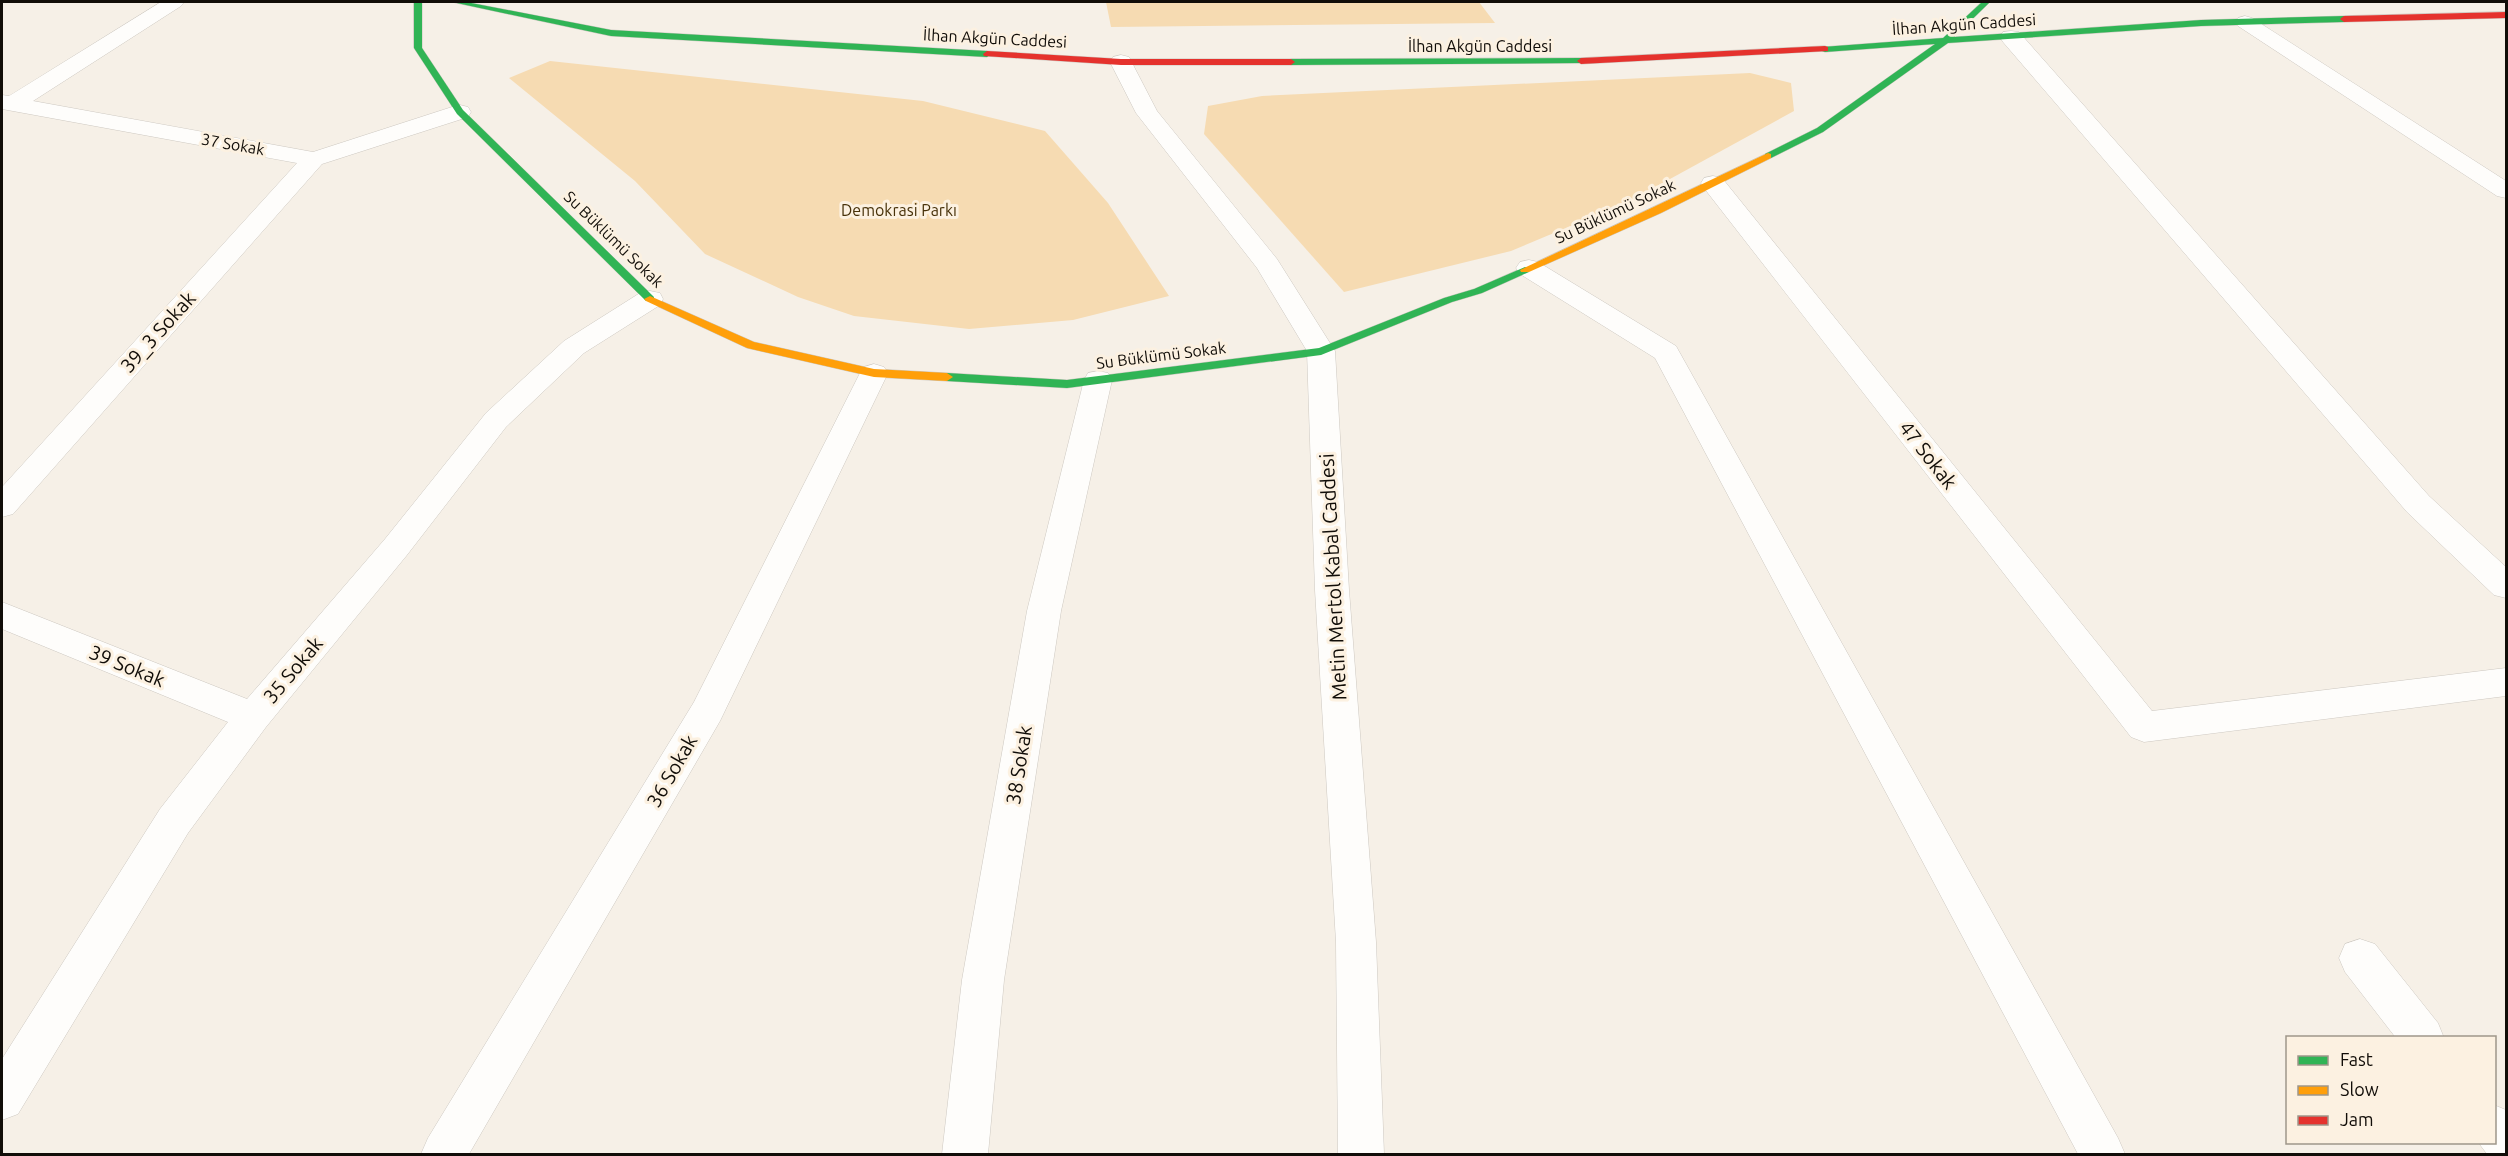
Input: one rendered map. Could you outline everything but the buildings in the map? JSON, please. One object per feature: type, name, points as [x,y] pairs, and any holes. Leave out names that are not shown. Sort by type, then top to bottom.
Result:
[{"type":"street","points":[[7,103],[174,2]]},
{"type":"street","name":"Su Büklümü Sokak","points":[[418,2],[418,48],[460,112],[650,299],[752,345],[874,373],[1068,384],[1321,351],[1448,300],[1478,291],[1713,183],[1820,130],[1944,42],[1986,2]]},
{"type":"street","name":"İlhan Akgün Caddesi","points":[[456,2],[611,33],[1121,62],[1550,63],[1944,42],[2201,23],[2506,15]]},
{"type":"street","points":[[2245,22],[2506,191]]},
{"type":"street","points":[[2011,37],[2418,504],[2506,586]]},
{"type":"street","name":"Metin Mertol Kabal Caddesi","points":[[1121,62],[1147,113],[1268,265],[1321,351],[1332,590],[1356,942],[1361,1155]]},
{"type":"street","name":"37 Sokak","points":[[7,103],[314,159],[460,112]]},
{"type":"street","name":"39_3 Sokak","points":[[2,506],[314,159]]},
{"type":"street","name":"47 Sokak","points":[[1713,183],[2144,727],[2506,682]]},
{"type":"street","points":[[1529,268],[1666,352],[2102,1155]]},
{"type":"street","name":"35 Sokak","points":[[2,1098],[174,821],[253,717],[396,547],[496,420],[574,347],[650,299]]},
{"type":"street","name":"36 Sokak","points":[[444,1155],[707,711],[874,373]]},
{"type":"street","name":"38 Sokak","points":[[965,1155],[983,980],[1044,611],[1098,380]]},
{"type":"street","name":"39 Sokak","points":[[2,615],[253,717]]},
{"type":"street","points":[[2360,958],[2421,1036]]},
{"type":"street","points":[[2496,1130],[2506,1142]]},
{"type":"green space","points":[[1106,2],[1479,2],[1495,23],[1111,27]]},
{"type":"green space","name":"Demokrasi Parkı","points":[[550,61],[923,101],[1045,131],[1108,203],[1169,296],[1073,320],[969,329],[854,316],[798,297],[705,254],[635,181],[509,78]]},
{"type":"green space","points":[[1750,73],[1791,83],[1794,111],[1628,202],[1511,251],[1344,292],[1204,134],[1208,106],[1262,96]]},
{"type":"traffic: fast","points":[[418,2],[418,48],[460,112],[650,299]]},
{"type":"traffic: fast","points":[[456,2],[611,33],[987,54]]},
{"type":"traffic: fast","points":[[1768,156],[1820,130],[1944,42],[1986,2]]},
{"type":"traffic: fast","points":[[1825,49],[2201,23],[2344,19]]},
{"type":"traffic: fast","points":[[1291,62],[1581,61]]},
{"type":"traffic: fast","points":[[947,377],[1067,384],[1321,351],[1448,300],[1478,291],[1525,270]]},
{"type":"traffic: slow","points":[[1525,270],[1657,211],[1768,156]]},
{"type":"traffic: slow","points":[[650,299],[751,345],[874,373],[947,377]]},
{"type":"traffic: jam","points":[[2344,19],[2506,15]]},
{"type":"traffic: jam","points":[[1581,61],[1825,49]]},
{"type":"traffic: jam","points":[[987,54],[1121,62],[1291,62]]}]
